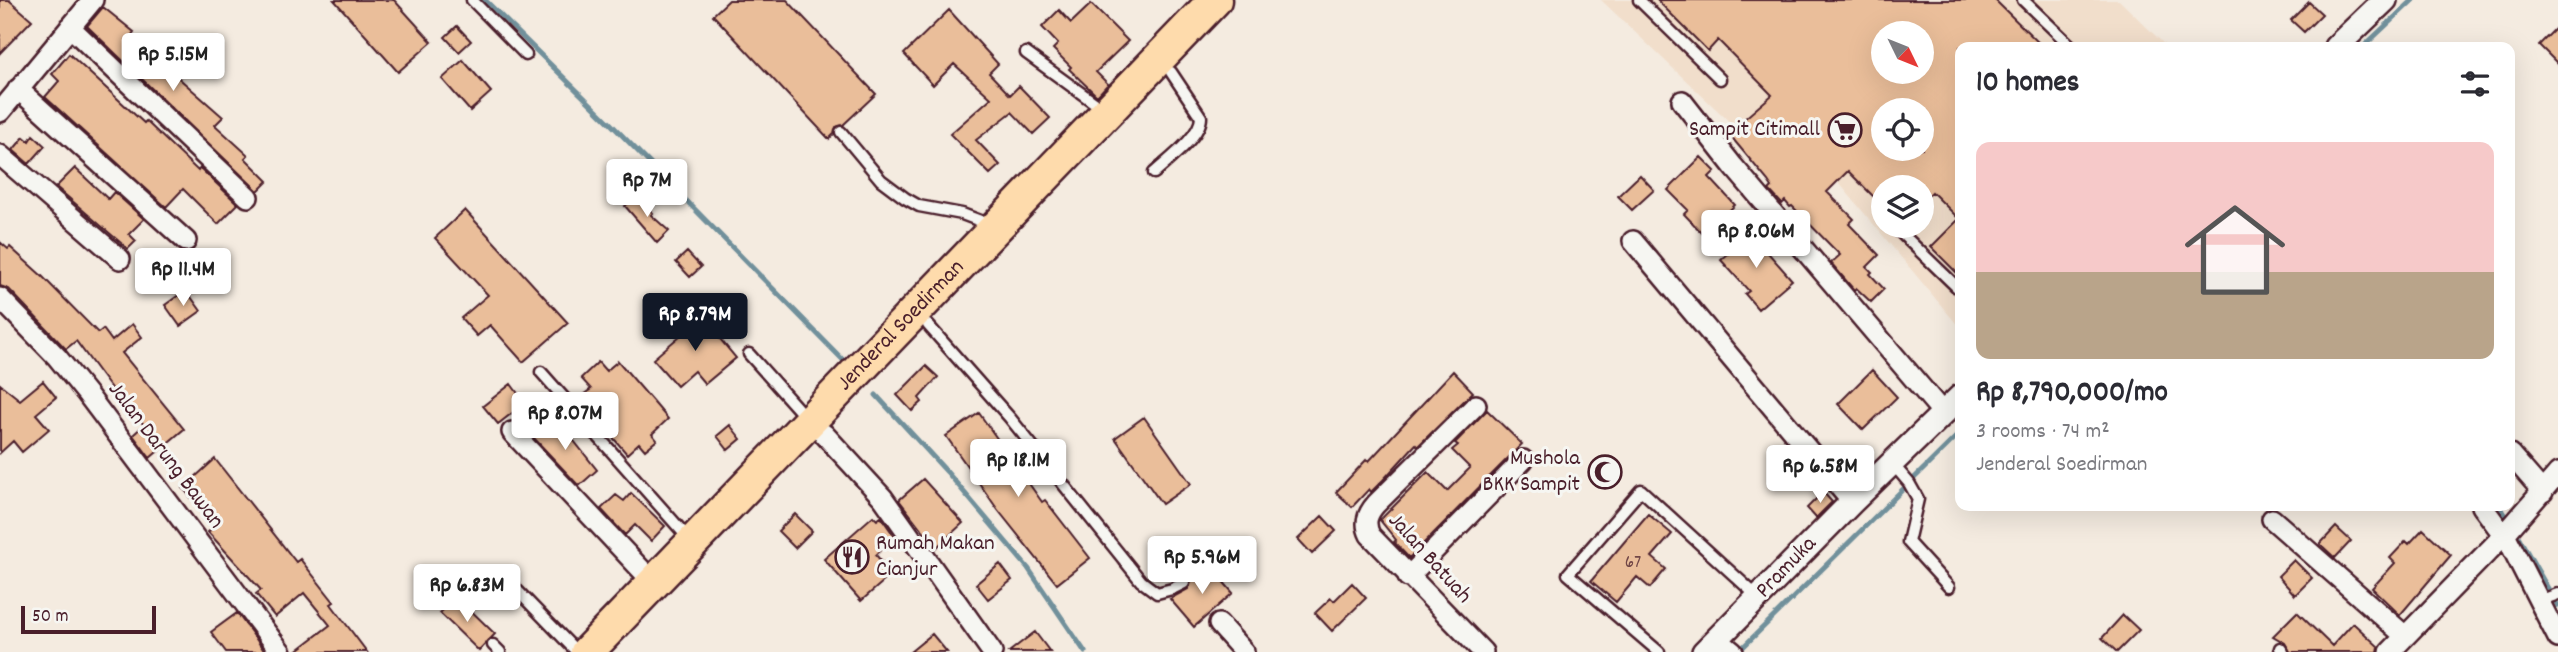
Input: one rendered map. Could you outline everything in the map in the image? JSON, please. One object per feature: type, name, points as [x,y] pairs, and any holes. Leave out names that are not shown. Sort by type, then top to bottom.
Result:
[{"type":"highway","name":"Jenderal Soedirman","points":[[587,652],[691,542],[928,325],[1051,183],[1107,111],[1215,0]]},
{"type":"highway","name":"Jenderal Soedirman","points":[[614,652],[995,227],[1051,183],[1171,72],[1240,0]]},
{"type":"street","points":[[0,113],[93,0]]},
{"type":"street","points":[[2341,42],[2385,0]]},
{"type":"street","points":[[70,27],[248,197]]},
{"type":"street","points":[[18,89],[186,241]]},
{"type":"street","points":[[1682,101],[1742,177],[1943,413]]},
{"type":"street","points":[[0,155],[120,259]]},
{"type":"street","points":[[1633,241],[1852,502]]},
{"type":"street","name":"Jalan Darung Bawan","points":[[0,298],[42,340],[87,394],[281,652]]},
{"type":"street","name":"Pramuka","points":[[1721,648],[1759,597],[1955,402]]},
{"type":"street","name":"Jalan Batuah","points":[[1476,405],[1376,504],[1368,515],[1366,528],[1408,576],[1483,652]]},
{"type":"street","points":[[816,428],[883,498],[992,652]]},
{"type":"street","points":[[512,432],[653,582]]},
{"type":"street","points":[[1408,576],[1523,460]]},
{"type":"street","points":[[2515,460],[2543,492]]},
{"type":"street","points":[[2390,652],[2507,531],[2558,473]]},
{"type":"street","points":[[2486,511],[2502,533],[2507,531]]},
{"type":"street","points":[[2272,519],[2405,636]]},
{"type":"street","points":[[2507,531],[2558,638]]},
{"type":"street","points":[[1219,624],[1244,652]]},
{"type":"lane","points":[[472,0],[526,55]]},
{"type":"lane","points":[[1639,0],[1720,79]]},
{"type":"lane","points":[[2023,0],[2067,42]]},
{"type":"lane","points":[[1026,53],[1107,111]]},
{"type":"lane","points":[[1154,173],[1192,138],[1201,124],[1202,117],[1171,72]]},
{"type":"lane","points":[[841,132],[881,180],[905,198],[919,206],[962,214],[995,227]]},
{"type":"lane","points":[[1906,238],[1955,285]]},
{"type":"lane","points":[[928,325],[1010,418],[1141,581],[1157,593],[1184,583]]},
{"type":"lane","points":[[749,354],[816,428]]},
{"type":"lane","points":[[541,372],[691,542]]},
{"type":"lane","points":[[1892,463],[1918,499],[1909,542],[1950,587]]},
{"type":"lane","points":[[1659,652],[1568,574],[1641,490],[1759,597]]},
{"type":"lane","points":[[510,583],[577,652]]},
{"type":"lane","points":[[2539,601],[2558,594]]},
{"type":"shaded area","name":"Sampit Citimall","points":[[1601,0],[2119,0],[2162,42],[1955,42],[1955,322],[1885,238],[1934,238],[1934,175],[1871,175],[1871,221],[1769,99],[1735,127]]},
{"type":"building","points":[[0,0],[9,0],[32,20],[0,53]]},
{"type":"building","points":[[334,0],[394,0],[432,42],[398,72]]},
{"type":"building","points":[[729,0],[787,0],[876,94],[843,125],[836,127],[829,139],[713,15]]},
{"type":"building","name":"Sampit Citimall","points":[[1657,0],[1995,0],[2038,42],[1955,42],[1955,215],[1934,194],[1934,175],[1871,175],[1871,194],[1848,171],[1827,192],[1854,219],[1849,224],[1879,255],[1867,267],[1884,289],[1871,302],[1856,288],[1854,290],[1831,263],[1840,255],[1792,206],[1785,201],[1782,204],[1769,190],[1772,187],[1768,181],[1728,133],[1772,95],[1718,40],[1708,51]]},
{"type":"building","points":[[2309,2],[2322,14],[2304,32],[2291,20]]},
{"type":"building","points":[[1091,4],[1128,41],[1096,72],[1108,84],[1097,96],[1053,49],[1058,44],[1042,27],[1059,10],[1071,23]]},
{"type":"building","points":[[103,7],[134,32],[131,36],[223,117],[215,125],[248,155],[245,158],[268,181],[258,191],[87,26]]},
{"type":"building","points":[[949,10],[998,64],[989,73],[1010,95],[1019,86],[1050,118],[1033,134],[1012,112],[976,140],[1000,165],[990,174],[950,134],[991,98],[954,64],[933,85],[904,54]]},
{"type":"building","points":[[457,26],[471,41],[459,52],[445,37]]},
{"type":"building","points":[[2558,26],[2558,64],[2539,45]]},
{"type":"building","points":[[69,54],[238,204],[218,224],[183,189],[166,207],[45,97],[59,81],[52,74]]},
{"type":"building","points":[[463,60],[491,92],[470,111],[442,79]]},
{"type":"building","points":[[33,135],[45,146],[29,164],[13,150],[24,137],[29,141]]},
{"type":"building","points":[[1701,157],[1715,171],[1709,177],[1735,205],[1704,235],[1684,214],[1688,210],[1668,190]]},
{"type":"building","points":[[75,168],[108,199],[114,192],[144,219],[129,234],[136,241],[128,249],[56,187]]},
{"type":"building","points":[[1640,175],[1654,190],[1632,210],[1618,196]]},
{"type":"building","points":[[637,195],[653,213],[651,215],[669,231],[657,243],[625,206]]},
{"type":"building","points":[[465,210],[568,323],[523,362],[490,325],[477,336],[461,318],[488,295],[435,238]]},
{"type":"building","name":"Sampit Citimall","points":[[1955,223],[1955,271],[1931,247]]},
{"type":"building","points":[[1755,230],[1766,243],[1762,246],[1792,280],[1758,309],[1745,294],[1749,291],[1721,260]]},
{"type":"building","points":[[0,242],[8,249],[10,247],[42,276],[98,333],[103,329],[112,341],[132,324],[142,337],[122,353],[184,429],[150,458],[133,435],[144,425],[118,393],[116,395],[76,341],[66,349],[9,289],[0,286]]},
{"type":"building","points":[[687,252],[701,267],[690,277],[676,262]]},
{"type":"building","points":[[191,253],[204,272],[185,285],[172,266]]},
{"type":"building","points":[[186,290],[201,311],[180,326],[165,305]]},
{"type":"building","points":[[696,310],[736,358],[705,384],[694,371],[677,386],[653,359],[688,329],[682,322]]},
{"type":"building","points":[[618,361],[668,419],[652,434],[657,440],[645,450],[639,443],[627,454],[579,398],[591,389],[581,378],[598,362],[606,371]]},
{"type":"building","points":[[926,366],[938,377],[919,398],[922,402],[912,411],[897,395]]},
{"type":"building","points":[[1872,370],[1897,397],[1863,430],[1838,404]]},
{"type":"building","points":[[1453,371],[1473,392],[1418,446],[1416,444],[1371,492],[1369,489],[1352,507],[1336,492],[1367,459],[1369,461]]},
{"type":"building","points":[[43,381],[56,397],[36,414],[49,429],[22,452],[13,441],[0,453],[0,384],[20,400]]},
{"type":"building","points":[[511,384],[525,403],[498,424],[483,406]]},
{"type":"building","points":[[1487,410],[1522,444],[1409,558],[1394,542],[1396,540],[1380,520],[1428,472],[1447,491],[1470,468],[1452,450],[1458,445],[1455,443]]},
{"type":"building","points":[[979,413],[1042,502],[1045,500],[1090,558],[1057,584],[998,510],[946,436]]},
{"type":"building","points":[[555,417],[597,470],[579,486],[533,437]]},
{"type":"building","points":[[1144,417],[1191,484],[1162,504],[1115,438]]},
{"type":"building","points":[[730,425],[741,439],[728,450],[717,436]]},
{"type":"building","points":[[215,459],[296,562],[300,559],[334,602],[331,604],[367,652],[295,652],[330,625],[304,593],[275,617],[256,594],[261,590],[208,532],[215,526],[183,488]]},
{"type":"building","name":"Mushola BKK Sampit","points":[[1607,460],[1618,473],[1604,485],[1593,472]]},
{"type":"building","points":[[923,479],[963,523],[936,548],[899,500]]},
{"type":"building","points":[[1823,492],[1832,502],[1816,518],[1807,508]]},
{"type":"building","points":[[631,493],[665,526],[651,541],[635,525],[625,535],[601,509],[616,495],[624,501]]},
{"type":"building","points":[[795,514],[812,531],[795,548],[778,531]]},
{"type":"building","points":[[1648,514],[1672,534],[1652,557],[1666,569],[1650,588],[1637,577],[1616,602],[1591,581]]},
{"type":"building","name":"Rumah Makan Cianjur","points":[[873,516],[877,520],[881,517],[895,537],[876,555],[892,574],[861,601],[824,559]]},
{"type":"building","points":[[1322,516],[1336,531],[1312,554],[1298,539]]},
{"type":"building","points":[[2336,527],[2351,541],[2335,558],[2320,544]]},
{"type":"building","points":[[2423,529],[2451,555],[2400,615],[2372,588],[2395,563],[2390,558],[2406,541],[2409,544]]},
{"type":"building","points":[[2294,560],[2312,578],[2295,595],[2278,576]]},
{"type":"building","points":[[1000,564],[1012,580],[988,599],[976,584]]},
{"type":"building","points":[[1209,565],[1233,593],[1194,627],[1170,599],[1188,589],[1191,581]]},
{"type":"building","points":[[1352,583],[1366,598],[1332,631],[1315,613],[1331,598],[1334,601]]},
{"type":"building","points":[[456,596],[495,634],[479,651],[440,613]]},
{"type":"building","points":[[2297,612],[2332,646],[2353,623],[2379,647],[2378,652],[2290,652],[2285,643],[2273,636]]},
{"type":"building","points":[[237,613],[265,652],[226,652],[211,632]]},
{"type":"building","points":[[2123,615],[2139,630],[2117,652],[2102,638]]},
{"type":"building","points":[[1035,632],[1050,652],[1009,652],[1023,641]]},
{"type":"building","points":[[932,634],[947,652],[910,652]]},
{"type":"waterway","points":[[485,0],[848,365]]},
{"type":"waterway","points":[[2368,42],[2413,0]]},
{"type":"waterway","points":[[876,395],[947,472],[1028,568],[1085,652]]},
{"type":"waterway","points":[[1738,652],[1955,438]]},
{"type":"waterway","points":[[2503,511],[2509,521]]},
{"type":"waterway","points":[[2514,529],[2558,606]]},
{"type":"place","name":"Sampit Citimall","points":[[1845,130]]},
{"type":"place","name":"Mushola BKK Sampit","points":[[1605,472]]},
{"type":"place","name":"Rumah Makan Cianjur","points":[[852,557]]}]
